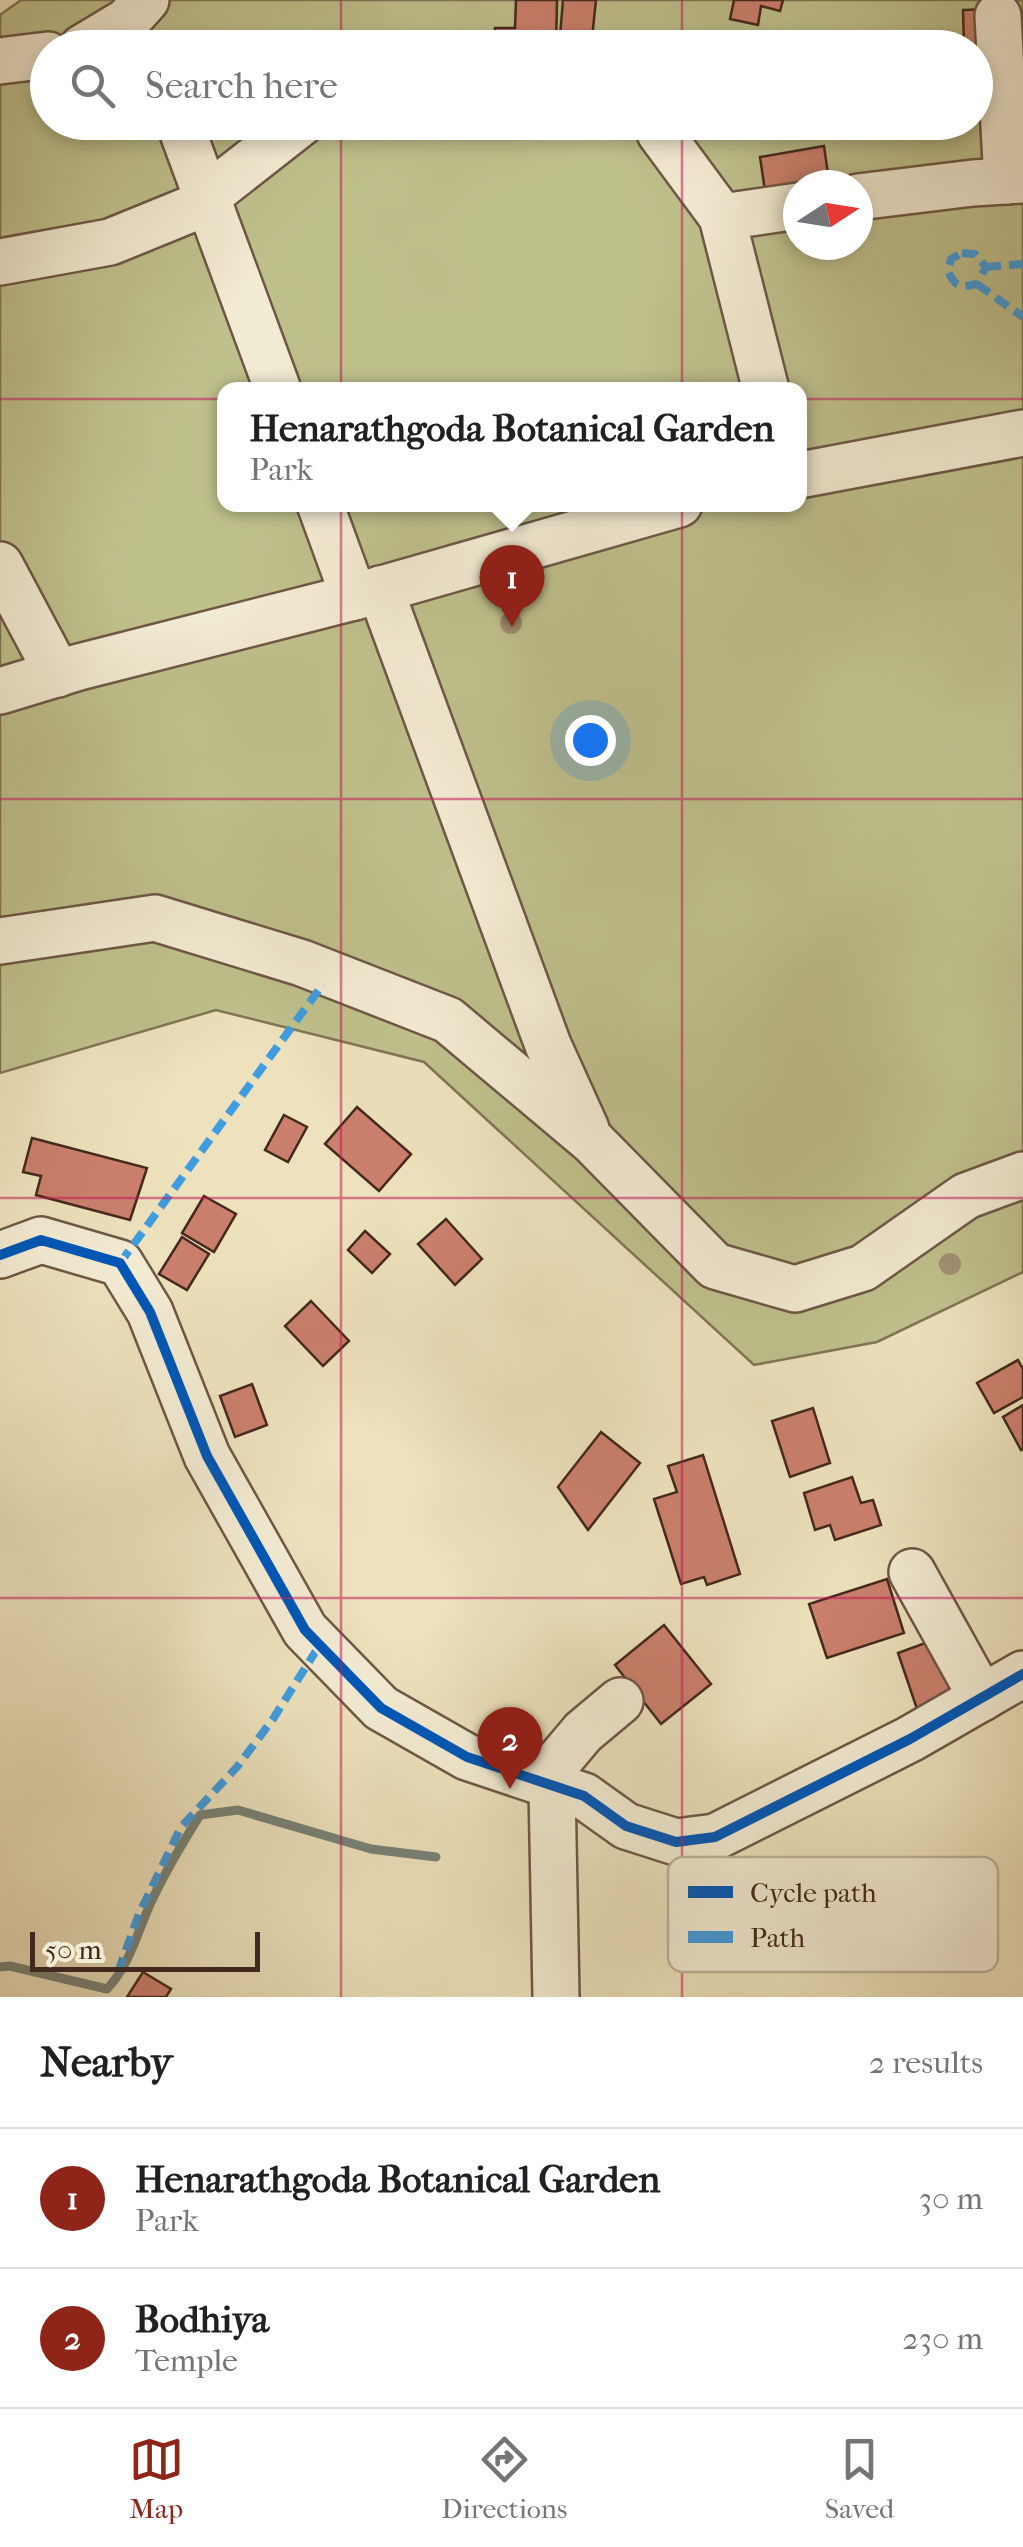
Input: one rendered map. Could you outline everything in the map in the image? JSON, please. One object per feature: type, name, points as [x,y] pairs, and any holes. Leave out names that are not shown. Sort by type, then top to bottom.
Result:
[{"type":"street","points":[[873,195],[1015,181],[998,16]]},
{"type":"street","points":[[112,30],[127,21],[144,20]]},
{"type":"street","points":[[0,62],[30,58]]},
{"type":"street","points":[[186,140],[275,382]]},
{"type":"street","points":[[0,262],[110,242],[191,209],[279,140]]},
{"type":"street","points":[[666,140],[722,218],[764,382]]},
{"type":"street","points":[[722,218],[783,208]]},
{"type":"street","points":[[807,474],[1023,433]]},
{"type":"street","points":[[324,512],[367,593],[548,1045],[592,1141]]},
{"type":"street","points":[[0,692],[652,512]]},
{"type":"street","points":[[0,565],[58,674]]},
{"type":"street","points":[[0,941],[155,918],[302,963],[448,1020],[592,1141],[715,1266],[796,1289],[863,1268],[966,1196],[1023,1175]]},
{"type":"street","points":[[0,1255],[42,1240],[120,1263],[150,1312],[207,1456],[305,1630],[381,1708],[467,1757],[584,1796],[626,1826],[676,1842],[715,1837],[910,1739],[1023,1674]]},
{"type":"street","points":[[912,1572],[982,1698]]},
{"type":"street","points":[[556,1997],[552,1787],[556,1764],[582,1732],[620,1700]]},
{"type":"green space","points":[[21,0],[1023,0],[1023,1272],[877,1342],[754,1365],[424,1062],[216,1010],[0,1073],[0,15]]},
{"type":"building","points":[[516,0],[557,0],[556,30],[495,30],[515,28]]},
{"type":"building","points":[[563,0],[596,0],[593,30],[560,30]]},
{"type":"building","points":[[734,0],[783,0],[780,11],[761,6],[758,25],[730,19]]},
{"type":"building","points":[[990,9],[991,30],[964,30],[963,10]]},
{"type":"building","points":[[824,146],[827,170],[783,170],[783,188],[765,191],[760,157]]},
{"type":"building","points":[[357,1107],[411,1154],[379,1191],[325,1144]]},
{"type":"building","points":[[284,1115],[307,1127],[288,1162],[265,1150]]},
{"type":"building","points":[[32,1138],[147,1168],[130,1220],[36,1195],[41,1176],[23,1172]]},
{"type":"building","points":[[204,1196],[236,1214],[214,1252],[182,1233]]},
{"type":"building","points":[[446,1219],[482,1259],[455,1285],[418,1244]]},
{"type":"building","points":[[365,1231],[390,1254],[372,1273],[348,1250]]},
{"type":"building","points":[[182,1237],[209,1254],[187,1290],[159,1274]]},
{"type":"building","points":[[311,1301],[349,1341],[323,1366],[285,1326]]},
{"type":"building","points":[[1018,1360],[1023,1369],[1023,1397],[994,1413],[977,1383]]},
{"type":"building","points":[[252,1384],[267,1425],[235,1437],[220,1396]]},
{"type":"building","points":[[1023,1405],[1023,1449],[1021,1450],[1003,1417]]},
{"type":"building","points":[[813,1408],[830,1463],[790,1477],[772,1421]]},
{"type":"building","points":[[601,1432],[640,1463],[588,1530],[558,1487]]},
{"type":"building","points":[[703,1455],[740,1574],[707,1585],[704,1577],[681,1584],[654,1499],[677,1492],[668,1466]]},
{"type":"building","points":[[852,1477],[861,1503],[873,1500],[881,1525],[835,1540],[830,1525],[815,1530],[804,1493]]},
{"type":"building","points":[[887,1579],[904,1633],[827,1658],[809,1604]]},
{"type":"building","points":[[664,1625],[711,1684],[661,1724],[615,1665]]},
{"type":"building","points":[[936,1639],[956,1698],[918,1712],[898,1653]]},
{"type":"building","points":[[143,1972],[171,1989],[166,1997],[127,1997]]},
{"type":"waterway","points":[[0,1967],[107,1989],[122,1969],[158,1887],[200,1815],[238,1810],[371,1849],[436,1857]]},
{"type":"marked path","points":[[962,253],[975,254],[986,267],[977,284],[959,285],[948,271],[951,259],[962,253]]},
{"type":"marked path","points":[[986,267],[1023,264]]},
{"type":"marked path","points":[[977,284],[1023,317]]},
{"type":"marked path","points":[[120,1263],[323,984]]},
{"type":"marked path","points":[[118,1972],[139,1914],[181,1827],[237,1767],[319,1646]]},
{"type":"cycle path","points":[[0,1255],[41,1240],[120,1263],[150,1312],[207,1456],[305,1630],[381,1708],[467,1757],[584,1796],[626,1826],[676,1842],[715,1837],[910,1739],[1023,1674]]},
{"type":"place","name":"Henarathgoda Botanical Garden","points":[[512,627]]},
{"type":"place","name":"Bodhiya","points":[[510,1789]]}]
